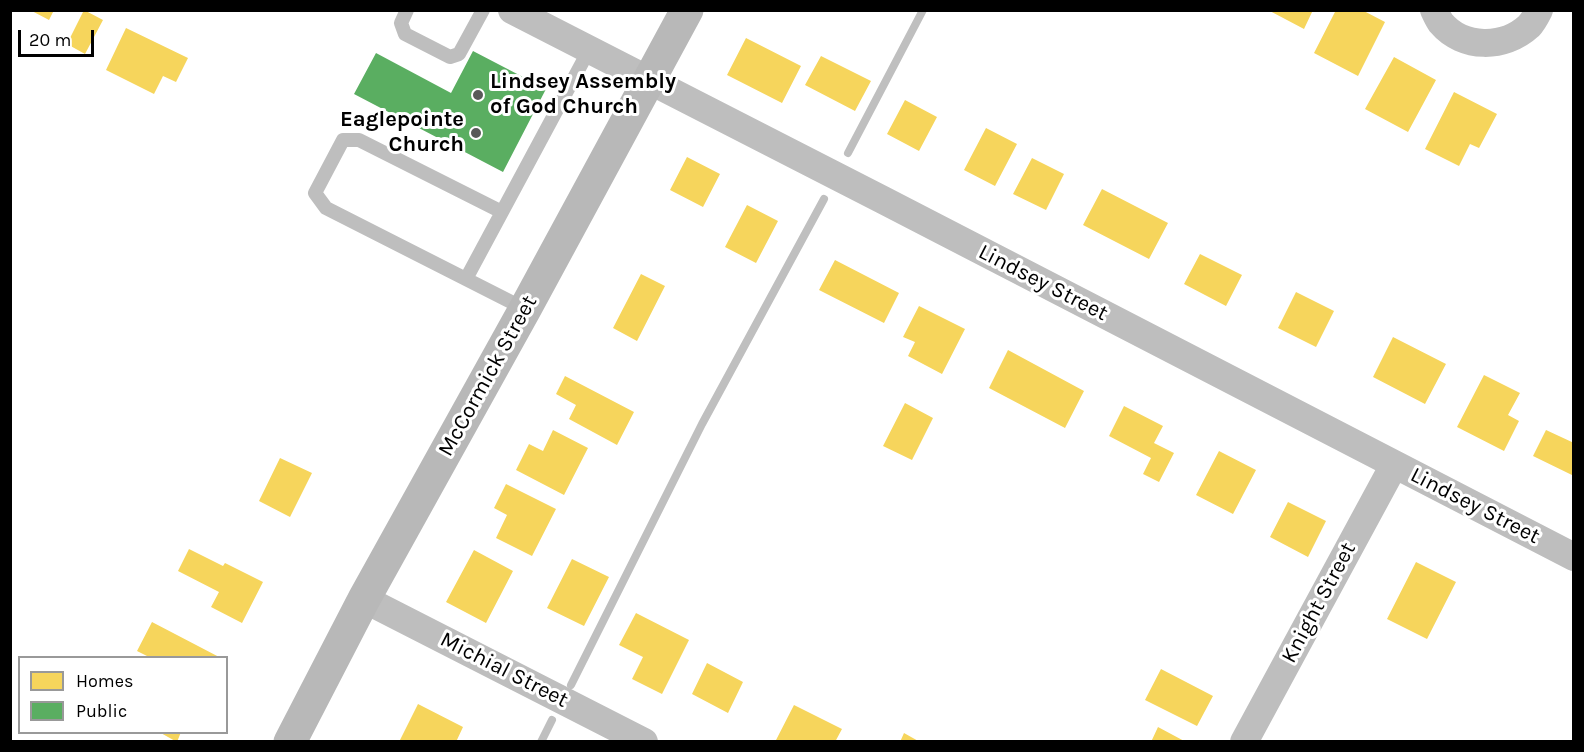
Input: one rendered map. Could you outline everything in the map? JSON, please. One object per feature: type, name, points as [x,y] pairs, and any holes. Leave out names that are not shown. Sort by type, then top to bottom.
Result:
[{"type":"street","name":"Lindsey Street","points":[[512,10],[1574,557]]},
{"type":"street","name":"McCormick Street","points":[[290,741],[364,599],[687,10]]},
{"type":"street","points":[[1434,10],[1440,23],[1456,36],[1476,43],[1496,43],[1515,36],[1530,25],[1539,10]]},
{"type":"street","name":"Knight Street","points":[[1244,741],[1394,465]]},
{"type":"street","name":"Michial Street","points":[[364,599],[644,741]]},
{"type":"lane","points":[[406,10],[401,22],[405,34],[450,57],[459,54],[483,10]]},
{"type":"lane","points":[[466,279],[589,50]]},
{"type":"lane","points":[[502,212],[359,140],[343,140],[315,193],[326,208],[525,309]]},
{"type":"building: Homes","points":[[30,10],[54,10],[49,20]]},
{"type":"building: Homes","points":[[84,10],[103,20],[85,54],[67,44]]},
{"type":"building: Homes","points":[[1268,10],[1313,10],[1304,29]]},
{"type":"building: Homes","points":[[1336,10],[1362,10],[1385,22],[1358,76],[1314,53]]},
{"type":"building: Homes","points":[[126,28],[188,58],[176,82],[163,76],[154,94],[106,70]]},
{"type":"building: Homes","points":[[746,38],[801,66],[782,103],[727,75]]},
{"type":"building: Homes","points":[[821,56],[871,81],[855,111],[805,85]]},
{"type":"building: Homes","points":[[1394,57],[1436,80],[1408,132],[1365,109]]},
{"type":"building: Homes","points":[[1454,92],[1497,114],[1479,148],[1470,144],[1459,166],[1425,149]]},
{"type":"building: Homes","points":[[905,100],[937,117],[919,151],[887,134]]},
{"type":"building: Homes","points":[[986,128],[1017,144],[995,186],[964,170]]},
{"type":"building: Homes","points":[[687,157],[720,174],[703,207],[670,190]]},
{"type":"building: Homes","points":[[1032,158],[1064,174],[1046,210],[1013,194]]},
{"type":"building: Homes","points":[[1102,189],[1168,223],[1149,259],[1083,225]]},
{"type":"building: Homes","points":[[747,205],[778,221],[756,263],[725,247]]},
{"type":"building: Homes","points":[[1200,254],[1242,275],[1226,306],[1184,284]]},
{"type":"building: Homes","points":[[835,260],[899,293],[884,323],[819,290]]},
{"type":"building: Homes","points":[[641,274],[665,286],[637,341],[613,328]]},
{"type":"building: Homes","points":[[1296,292],[1334,311],[1316,347],[1278,328]]},
{"type":"building: Homes","points":[[919,306],[965,329],[942,374],[908,356],[915,342],[903,337]]},
{"type":"building: Homes","points":[[1393,337],[1446,364],[1425,404],[1373,377]]},
{"type":"building: Homes","points":[[1008,350],[1084,391],[1065,428],[989,388]]},
{"type":"building: Homes","points":[[1484,375],[1520,393],[1508,415],[1519,421],[1504,451],[1457,427]]},
{"type":"building: Homes","points":[[565,376],[634,412],[617,445],[569,419],[576,405],[556,394]]},
{"type":"building: Homes","points":[[905,403],[933,418],[912,460],[883,446]]},
{"type":"building: Homes","points":[[1124,406],[1163,426],[1154,443],[1174,453],[1159,482],[1143,474],[1151,458],[1109,436]]},
{"type":"building: Homes","points":[[553,430],[588,448],[564,495],[516,470],[529,444],[543,451]]},
{"type":"building: Homes","points":[[1546,430],[1574,443],[1574,476],[1533,456]]},
{"type":"building: Homes","points":[[1219,451],[1256,470],[1233,514],[1196,495]]},
{"type":"building: Homes","points":[[280,458],[312,473],[290,517],[259,501]]},
{"type":"building: Homes","points":[[506,484],[556,509],[532,556],[496,538],[507,515],[494,508]]},
{"type":"building: Homes","points":[[1288,502],[1326,521],[1308,557],[1270,537]]},
{"type":"building: Homes","points":[[189,549],[223,566],[225,563],[263,582],[242,623],[211,607],[219,592],[178,571]]},
{"type":"building: Homes","points":[[474,550],[513,571],[486,623],[446,602]]},
{"type":"building: Homes","points":[[572,559],[609,577],[584,626],[547,608]]},
{"type":"building: Homes","points":[[1416,562],[1456,582],[1427,639],[1387,619]]},
{"type":"building: Homes","points":[[636,613],[689,640],[662,694],[632,679],[643,657],[619,645]]},
{"type":"building: Homes","points":[[152,622],[217,656],[147,656],[137,651]]},
{"type":"building: Homes","points":[[707,663],[743,682],[728,713],[692,694]]},
{"type":"building: Homes","points":[[1161,669],[1213,696],[1197,726],[1145,700]]},
{"type":"building: Homes","points":[[418,704],[463,727],[456,742],[399,742]]},
{"type":"building: Homes","points":[[794,705],[842,729],[835,742],[775,742]]},
{"type":"building: Homes","points":[[1158,727],[1186,742],[1151,742]]},
{"type":"building: Homes","points":[[904,733],[920,742],[900,742]]},
{"type":"building: Homes","points":[[163,734],[180,734],[177,742]]},
{"type":"building: Public","name":"Eaglepointe Church","points":[[473,51],[546,89],[503,172],[354,94],[376,53],[451,93]]},
{"type":"waterway","points":[[848,153],[923,10]]},
{"type":"waterway","points":[[571,685],[702,424],[824,199]]},
{"type":"waterway","points":[[541,742],[552,720]]},
{"type":"place","name":"Lindsey Assembly of God Church","points":[[478,95]]},
{"type":"place","name":"Eaglepointe Church","points":[[476,133]]}]
